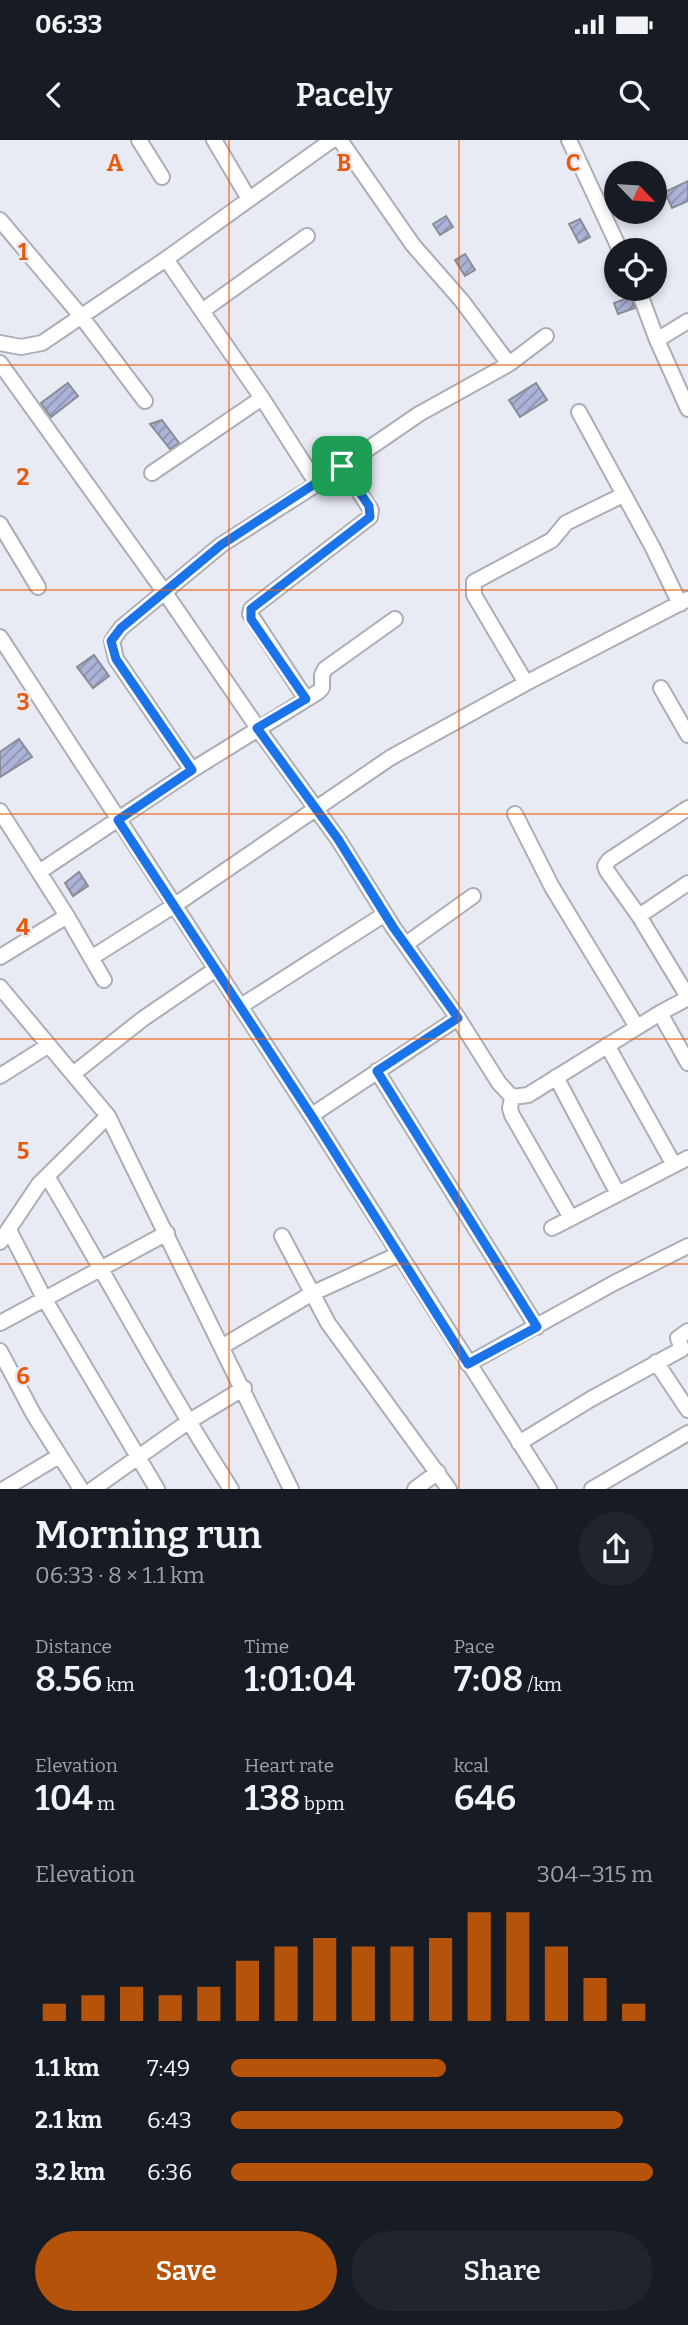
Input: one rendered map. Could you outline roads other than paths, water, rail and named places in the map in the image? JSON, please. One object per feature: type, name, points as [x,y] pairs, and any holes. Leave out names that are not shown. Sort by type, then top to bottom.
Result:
[{"type":"street","points":[[139,140],[162,177]]},
{"type":"street","points":[[214,140],[249,199]]},
{"type":"street","points":[[0,343],[21,346],[42,342],[166,260],[332,140]]},
{"type":"street","points":[[340,140],[414,246],[462,301],[509,364]]},
{"type":"street","points":[[569,140],[614,238]]},
{"type":"street","points":[[0,220],[81,316],[145,401]]},
{"type":"street","points":[[202,311],[307,236]]},
{"type":"street","points":[[166,260],[262,398],[317,484]]},
{"type":"street","points":[[642,301],[688,409]]},
{"type":"street","points":[[657,340],[688,321]]},
{"type":"street","points":[[192,770],[116,659],[111,641],[121,628],[221,545],[419,414],[509,364],[545,336]]},
{"type":"street","points":[[0,363],[317,810],[499,1083],[512,1097]]},
{"type":"street","points":[[152,473],[262,398]]},
{"type":"street","points":[[91,958],[175,905],[390,758],[526,683],[684,602],[579,412]]},
{"type":"street","points":[[306,699],[250,614],[251,609],[370,517],[369,506],[342,466]]},
{"type":"street","points":[[526,683],[474,595],[474,582],[552,540],[566,523],[623,495]]},
{"type":"street","points":[[0,524],[38,587]]},
{"type":"street","points":[[39,872],[192,770],[322,688],[325,669],[395,619]]},
{"type":"street","points":[[0,637],[312,1115],[549,1489]]},
{"type":"street","points":[[662,688],[688,735]]},
{"type":"street","points":[[512,1097],[528,1095],[688,997],[639,916],[607,871],[607,862],[688,808]]},
{"type":"street","points":[[0,811],[104,980]]},
{"type":"street","points":[[515,814],[552,887],[637,1027]]},
{"type":"street","points":[[639,916],[688,883]]},
{"type":"street","points":[[406,944],[473,896]]},
{"type":"street","points":[[240,1006],[386,914]]},
{"type":"street","points":[[0,957],[67,916]]},
{"type":"street","points":[[73,1074],[144,1018],[216,969]]},
{"type":"street","points":[[0,987],[108,1116],[292,1489]]},
{"type":"street","points":[[660,1013],[688,1063]]},
{"type":"street","points":[[312,1115],[458,1018]]},
{"type":"street","points":[[0,1076],[49,1045]]},
{"type":"street","points":[[607,1045],[674,1165]]},
{"type":"street","points":[[377,1071],[537,1327]]},
{"type":"street","points":[[555,1077],[618,1194]]},
{"type":"street","points":[[512,1097],[512,1115],[571,1218]]},
{"type":"street","points":[[108,1116],[39,1184],[5,1236],[158,1489]]},
{"type":"street","points":[[552,1227],[688,1158]]},
{"type":"street","points":[[47,1176],[103,1269],[188,1422],[231,1489]]},
{"type":"street","points":[[0,1323],[167,1233]]},
{"type":"street","points":[[282,1236],[328,1323],[449,1489]]},
{"type":"street","points":[[468,1364],[614,1283],[688,1246]]},
{"type":"street","points":[[223,1346],[311,1294],[399,1254]]},
{"type":"street","points":[[519,1443],[656,1362],[685,1354],[678,1338],[688,1331]]},
{"type":"street","points":[[0,1351],[59,1456],[81,1489]]},
{"type":"street","points":[[656,1362],[688,1410]]},
{"type":"street","points":[[93,1489],[188,1422],[244,1388]]},
{"type":"street","points":[[592,1489],[688,1433]]},
{"type":"street","points":[[4,1489],[59,1456]]},
{"type":"street","points":[[415,1489],[438,1472]]}]
